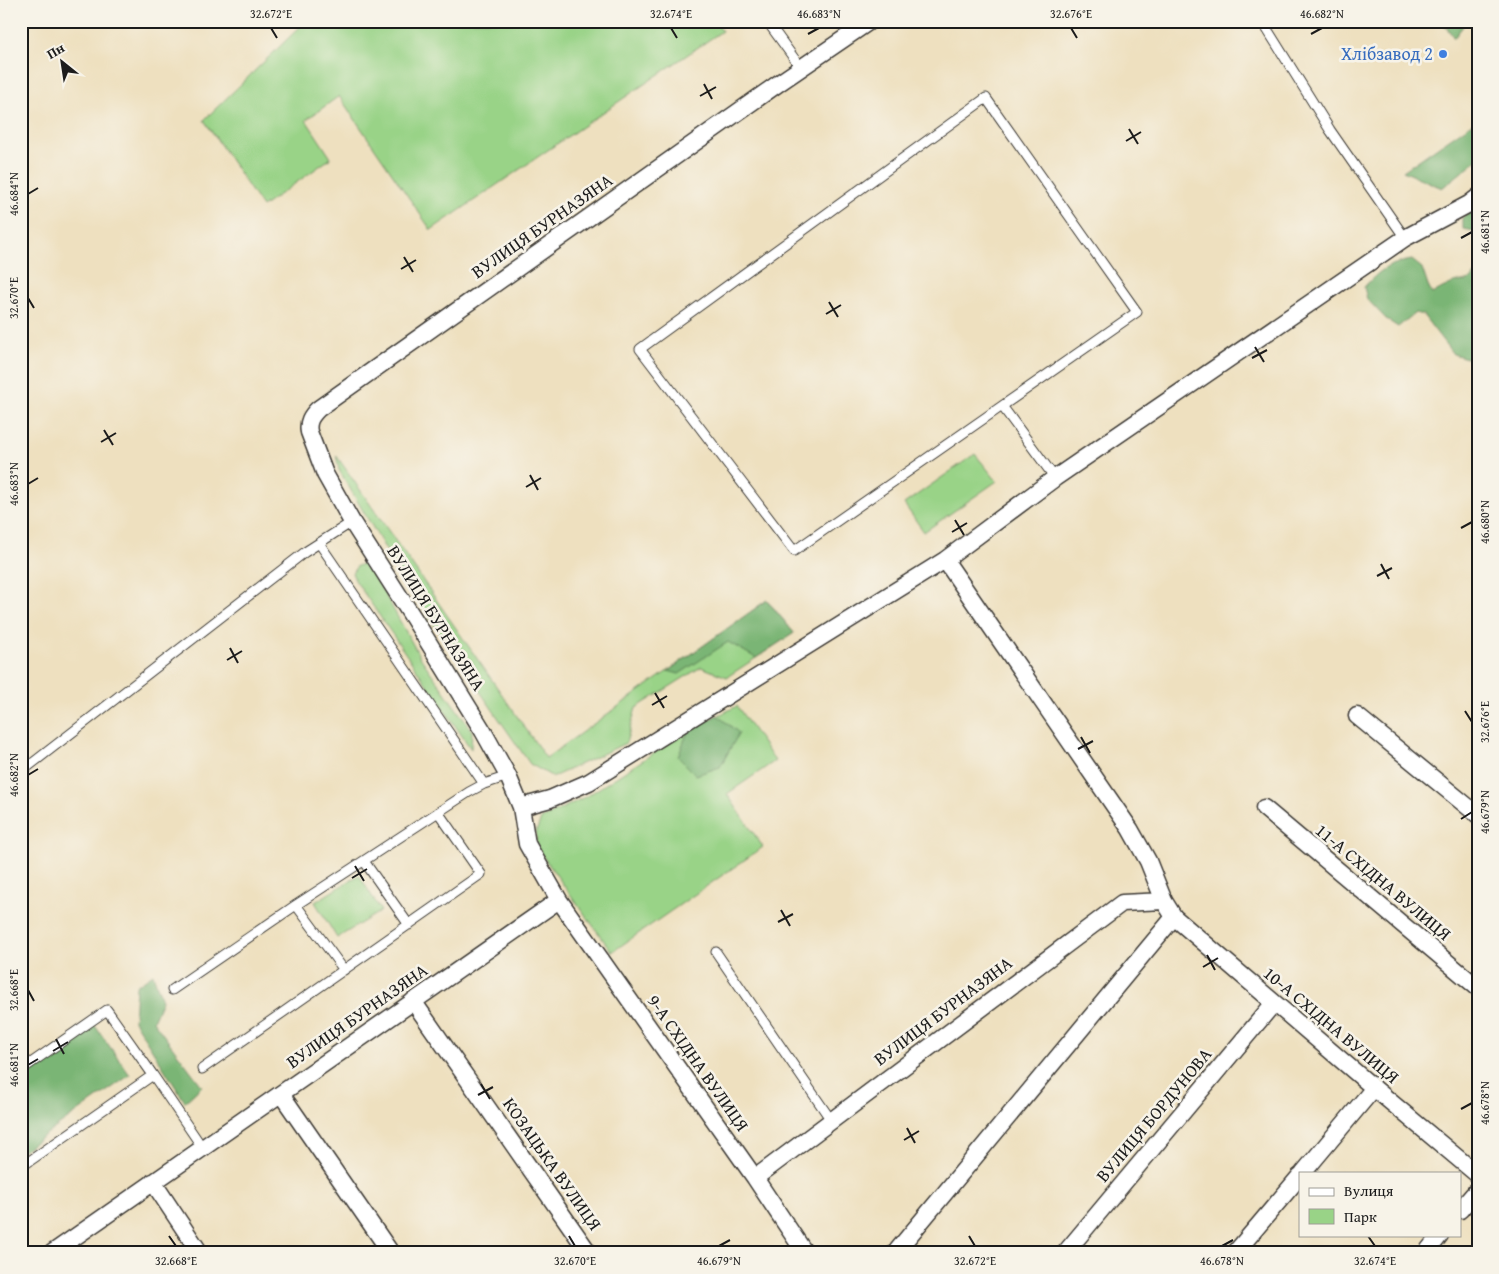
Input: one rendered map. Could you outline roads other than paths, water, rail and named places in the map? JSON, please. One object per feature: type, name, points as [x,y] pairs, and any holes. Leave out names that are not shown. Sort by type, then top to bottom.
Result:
[{"type":"street","name":"ВУЛИЦЯ БУРНАЗЯНА","points":[[52,1253],[559,900],[526,844],[521,807],[508,776],[483,731],[352,522],[326,474],[309,432],[309,420],[318,409],[779,83],[870,21]]},
{"type":"street","points":[[521,807],[550,799],[589,782],[945,560],[1055,478],[1405,238],[1469,204],[1478,197]]},
{"type":"street","name":"10-А СХІДНА ВУЛИЦЯ","points":[[945,560],[1130,828],[1148,861],[1164,901],[1174,917],[1478,1175]]},
{"type":"street","points":[[1357,716],[1478,815]]},
{"type":"street","name":"11-А СХІДНА ВУЛИЦЯ","points":[[1264,808],[1478,988]]},
{"type":"street","name":"9-А СХІДНА ВУЛИЦЯ","points":[[559,900],[755,1178],[803,1252]]},
{"type":"street","name":"ВУЛИЦЯ БУРНАЗЯНА","points":[[755,1178],[1122,903],[1164,901]]},
{"type":"street","points":[[895,1253],[1174,917]]},
{"type":"street","name":"КОЗАЦЬКА ВУЛИЦЯ","points":[[413,1001],[589,1253]]},
{"type":"street","name":"ВУЛИЦЯ БОРДУНОВА","points":[[1064,1253],[1274,1003]]},
{"type":"street","points":[[1303,1172],[1374,1088]]},
{"type":"street","points":[[281,1094],[391,1253]]},
{"type":"street","points":[[1236,1253],[1299,1176]]},
{"type":"street","points":[[153,1182],[200,1253]]},
{"type":"street","points":[[1462,1208],[1478,1189]]},
{"type":"street","points":[[1426,1253],[1439,1236]]},
{"type":"lane","points":[[767,21],[801,68]]},
{"type":"lane","points":[[1262,21],[1330,130],[1405,238]]},
{"type":"lane","points":[[986,98],[1136,312],[1002,406],[794,551],[640,348],[986,98]]},
{"type":"lane","points":[[1002,406],[1055,478]]},
{"type":"lane","points":[[21,772],[297,558],[352,522]]},
{"type":"lane","points":[[319,543],[484,784]]},
{"type":"lane","points":[[172,990],[296,905],[438,812],[484,784],[508,776]]},
{"type":"lane","points":[[202,1069],[482,874],[438,812]]},
{"type":"lane","points":[[364,861],[409,925]]},
{"type":"lane","points":[[296,905],[344,970]]},
{"type":"lane","points":[[716,952],[831,1120]]},
{"type":"lane","points":[[21,1070],[107,1010],[202,1147]]},
{"type":"lane","points":[[21,1167],[153,1075]]},
{"type":"place","name":"Хлібзавод 2","points":[[1443,54]]}]
